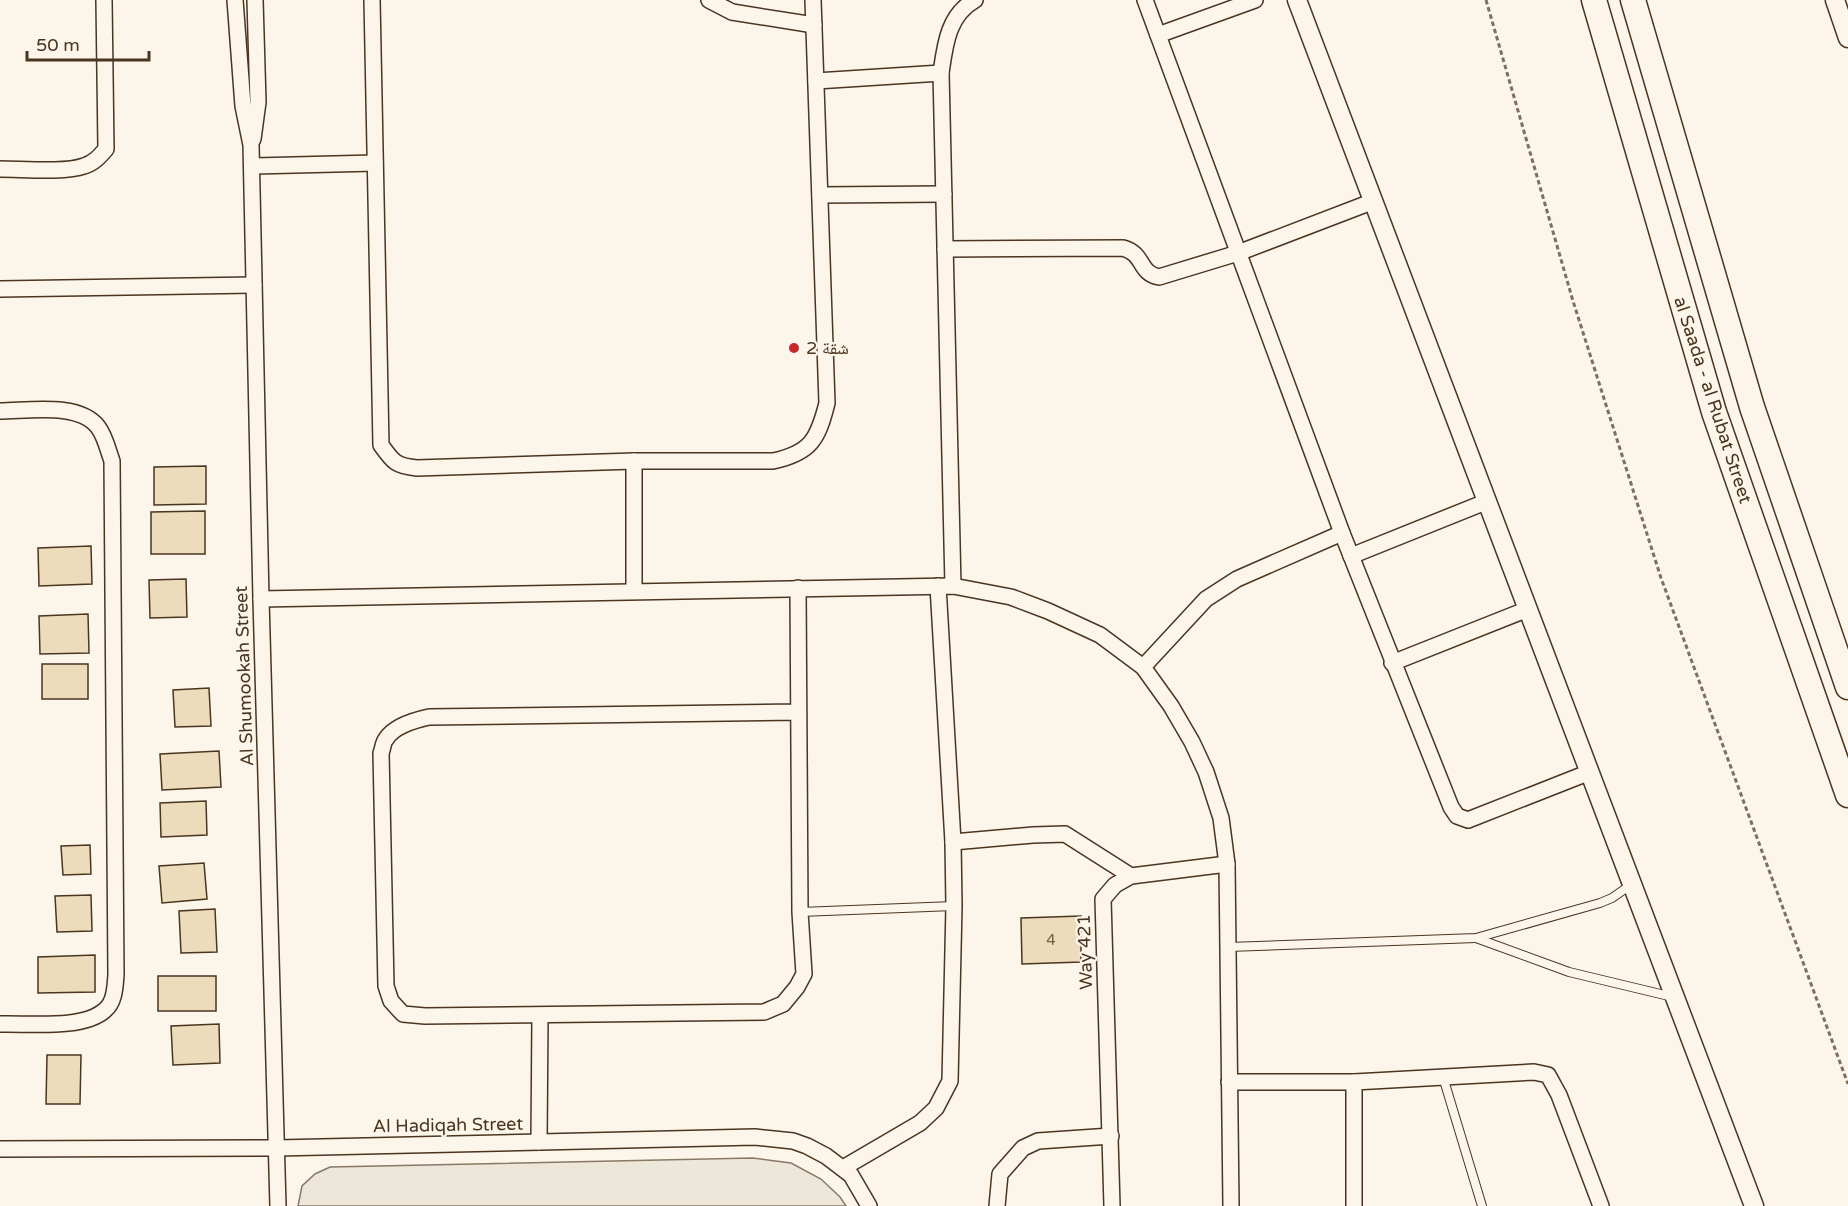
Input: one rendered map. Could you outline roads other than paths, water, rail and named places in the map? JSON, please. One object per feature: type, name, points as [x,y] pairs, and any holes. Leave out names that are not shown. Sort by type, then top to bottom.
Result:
[{"type":"highway","name":"al Saada - al Rubat Street","points":[[1594,0],[1714,412],[1848,795]]},
{"type":"highway","name":"al Saada - al Rubat Street","points":[[1633,0],[1752,406],[1848,687]]},
{"type":"street","points":[[0,169],[84,166],[97,159],[106,149],[104,0]]},
{"type":"street","name":"Al Shumookah Street","points":[[235,0],[243,106],[251,145],[252,166],[261,599],[278,1206]]},
{"type":"street","name":"Al Shumookah Street","points":[[251,145],[258,102],[255,0]]},
{"type":"street","points":[[372,0],[379,427],[381,445],[390,459],[400,466],[417,468],[634,461],[773,461],[792,457],[807,447],[820,430],[827,403],[813,0]]},
{"type":"street","points":[[709,0],[732,12],[814,25]]},
{"type":"street","points":[[843,1168],[920,1123],[936,1108],[950,1081],[954,906],[946,586],[945,249],[941,73],[945,39],[953,21],[967,5],[975,0]]},
{"type":"street","points":[[1145,0],[1342,533],[1451,807],[1457,816],[1468,820],[1590,772]]},
{"type":"street","points":[[1158,35],[1256,0]]},
{"type":"street","points":[[1297,0],[1754,1206]]},
{"type":"street","points":[[1835,0],[1848,38]]},
{"type":"street","points":[[816,81],[941,73]]},
{"type":"street","points":[[252,166],[375,163]]},
{"type":"street","points":[[820,195],[944,194]]},
{"type":"street","points":[[945,249],[1123,248],[1132,250],[1150,276],[1159,277],[1238,253],[1374,201]]},
{"type":"street","points":[[0,289],[254,285]]},
{"type":"street","points":[[0,411],[69,410],[86,416],[98,427],[112,462],[117,975],[114,994],[107,1009],[90,1019],[75,1022],[0,1024]]},
{"type":"street","points":[[634,461],[634,591]]},
{"type":"street","points":[[1351,556],[1488,501]]},
{"type":"street","points":[[1143,667],[1206,599],[1237,579],[1342,533]]},
{"type":"street","points":[[261,599],[946,586],[1011,597],[1100,635],[1143,667],[1176,715],[1206,772],[1221,818],[1227,864],[1231,1206]]},
{"type":"street","points":[[797,712],[429,717],[414,720],[398,728],[386,738],[381,753],[386,986],[391,1001],[404,1014],[540,1016],[764,1012],[783,1004],[804,974],[800,912],[798,588]]},
{"type":"street","points":[[1392,663],[1528,609]]},
{"type":"street","points":[[953,842],[1065,834],[1131,876]]},
{"type":"street","name":"Way 421","points":[[1112,1206],[1103,899],[1115,885],[1131,876],[1227,864]]},
{"type":"street","points":[[539,1142],[540,1016]]},
{"type":"street","points":[[1229,1082],[1354,1082],[1534,1072],[1548,1075],[1559,1095],[1601,1206]]},
{"type":"street","points":[[1354,1082],[1354,1206]]},
{"type":"street","points":[[997,1206],[1000,1174],[1023,1148],[1038,1141],[1111,1136]]},
{"type":"street","name":"Al Hadiqah Street","points":[[0,1149],[277,1148],[755,1137],[793,1141],[807,1146],[851,1175],[869,1206]]},
{"type":"lane","points":[[1227,947],[1476,938],[1600,903],[1612,898],[1632,884]]},
{"type":"lane","points":[[800,912],[954,906]]},
{"type":"lane","points":[[1476,938],[1569,972],[1675,997]]},
{"type":"lane","points":[[1443,1077],[1482,1206]]},
{"type":"place","name":"شقة 2","points":[[794,348]]}]
